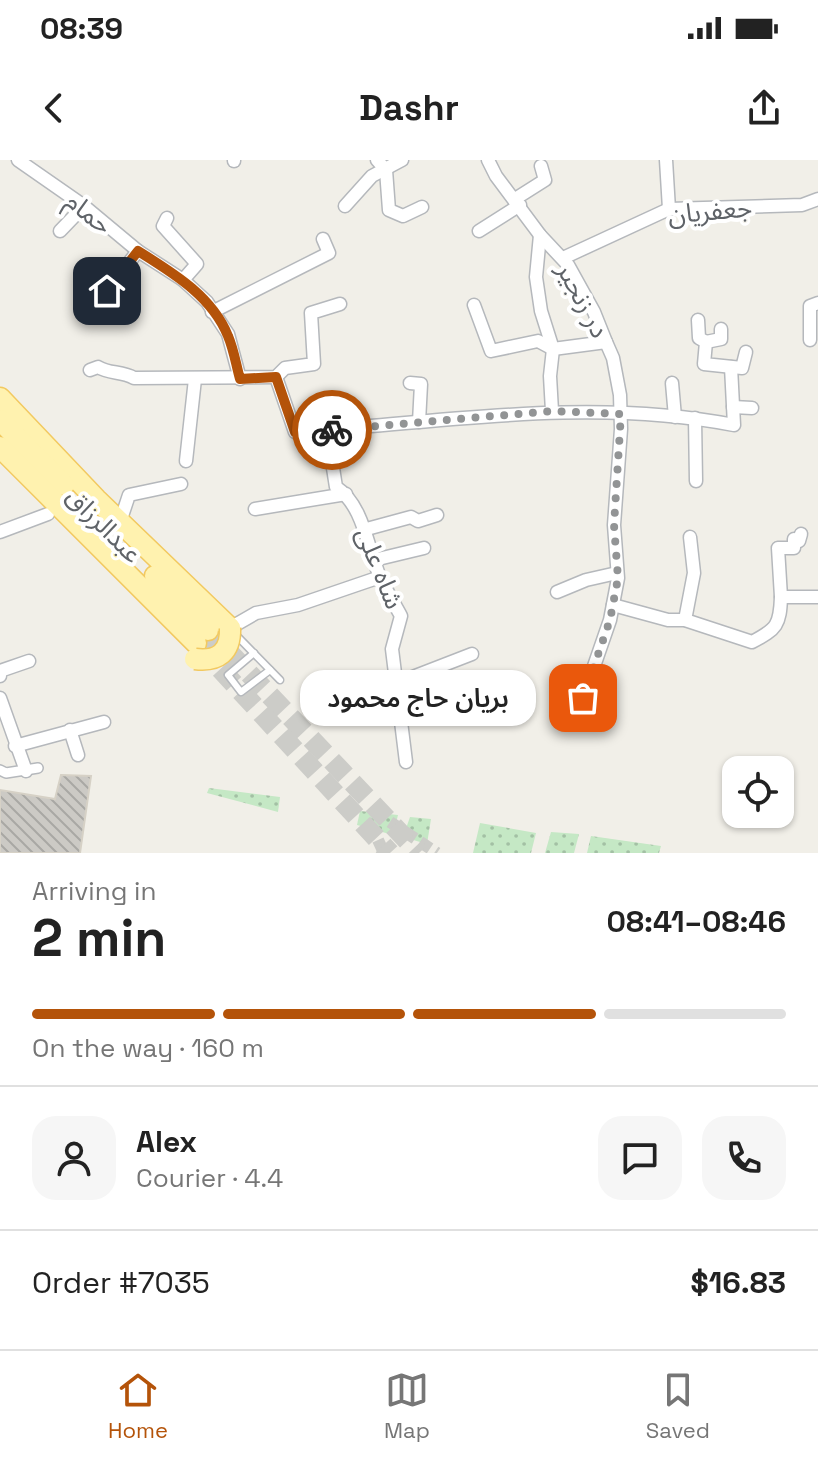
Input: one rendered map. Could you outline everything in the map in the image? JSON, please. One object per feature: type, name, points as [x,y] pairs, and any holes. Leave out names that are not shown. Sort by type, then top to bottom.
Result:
[{"type":"main road","points":[[0,398],[120,522],[230,628],[228,646],[219,656],[208,661],[200,644],[48,514],[0,465]]},
{"type":"main road","name":"عبدالرزاق","points":[[0,420],[200,644]]},
{"type":"main road","name":"عبدالرزاق","points":[[0,447],[200,644]]},
{"type":"street","points":[[345,206],[382,165],[402,160]]},
{"type":"street","name":"در زنجیر","points":[[488,160],[496,176],[540,235],[563,258],[594,312],[613,358],[621,414],[614,525],[617,573],[613,605],[600,654],[583,698]]},
{"type":"street","points":[[666,160],[669,209]]},
{"type":"street","name":"حمام","points":[[28,163],[138,251],[183,280],[207,302],[228,334],[240,379]]},
{"type":"street","points":[[382,165],[389,210],[403,216],[422,207]]},
{"type":"street","points":[[479,231],[545,180],[541,166]]},
{"type":"street","name":"جعفریان","points":[[563,258],[669,209],[802,205],[818,199]]},
{"type":"street","points":[[60,231],[84,206]]},
{"type":"street","points":[[167,218],[163,226],[197,264],[183,280]]},
{"type":"street","points":[[540,235],[536,277],[541,311],[553,349],[550,376],[552,411]]},
{"type":"street","points":[[212,312],[329,253],[323,239]]},
{"type":"street","points":[[107,291],[138,251]]},
{"type":"street","points":[[810,340],[810,306],[818,303]]},
{"type":"street","points":[[90,370],[98,367],[104,371],[122,371],[134,378],[276,377],[285,368],[314,364],[311,313],[340,304]]},
{"type":"street","points":[[474,305],[491,351],[538,341],[553,349],[606,342]]},
{"type":"street","points":[[698,320],[699,338],[706,342],[721,339],[721,329]]},
{"type":"street","points":[[706,342],[704,364],[742,368],[746,352]]},
{"type":"street","points":[[276,377],[295,432],[303,436],[327,430],[552,411],[695,418],[734,425],[731,367]]},
{"type":"street","points":[[186,461],[195,379]]},
{"type":"street","points":[[410,383],[421,384],[419,422]]},
{"type":"street","points":[[672,383],[675,417]]},
{"type":"street","points":[[733,407],[752,408]]},
{"type":"street","points":[[695,418],[696,481]]},
{"type":"street","name":"شاه علی","points":[[327,430],[336,487],[346,494],[380,577],[401,616],[392,649],[406,762]]},
{"type":"street","points":[[120,522],[129,495],[181,484]]},
{"type":"street","points":[[255,509],[346,494]]},
{"type":"street","points":[[0,532],[48,514]]},
{"type":"street","points":[[363,530],[411,517],[418,521],[437,515]]},
{"type":"street","points":[[613,605],[668,620],[685,620],[752,642],[772,632],[780,618],[778,548],[794,548],[794,539],[799,541],[801,534]]},
{"type":"street","points":[[685,620],[694,573],[690,537]]},
{"type":"street","points":[[374,560],[424,548]]},
{"type":"street","points":[[557,592],[586,580],[617,573]]},
{"type":"street","points":[[230,628],[256,613],[298,605],[380,577]]},
{"type":"street","points":[[781,597],[818,597]]},
{"type":"street","points":[[396,680],[410,678],[472,654]]},
{"type":"street","points":[[0,676],[0,671],[29,661]]},
{"type":"street","points":[[0,698],[15,746],[32,770]]},
{"type":"street","points":[[15,746],[104,722]]},
{"type":"street","points":[[70,730],[78,755]]},
{"type":"street","points":[[0,786],[3,772],[32,770]]},
{"type":"lane","points":[[230,628],[280,680]]},
{"type":"lane","points":[[254,653],[228,675],[241,692],[270,670]]},
{"type":"green space","points":[[209,788],[280,797],[278,812],[207,793]]},
{"type":"green space","points":[[360,811],[398,815],[393,835],[357,825]]},
{"type":"green space","points":[[410,817],[431,819],[427,844],[403,837]]},
{"type":"green space","points":[[480,823],[536,833],[531,853],[473,853]]},
{"type":"green space","points":[[551,832],[579,834],[574,853],[545,853]]},
{"type":"green space","points":[[591,836],[661,846],[659,853],[587,853]]},
{"type":"building","points":[[61,775],[91,776],[80,853],[0,853],[0,790],[55,799]]},
{"type":"tunnel","points":[[208,630],[419,853]]},
{"type":"tunnel","points":[[200,647],[390,853]]},
{"type":"tunnel","points":[[390,822],[437,853]]},
{"type":"tunnel","points":[[378,840],[384,853]]},
{"type":"way so far","points":[[332,430],[552,411],[621,414],[614,525],[618,578],[610,620],[583,698]]},
{"type":"place","name":"بریان حاج محمود","points":[[583,698]]},
{"type":"route","points":[[107,291],[138,251],[183,280],[207,302],[228,334],[240,379],[276,377],[295,432],[303,436],[332,430]]}]
